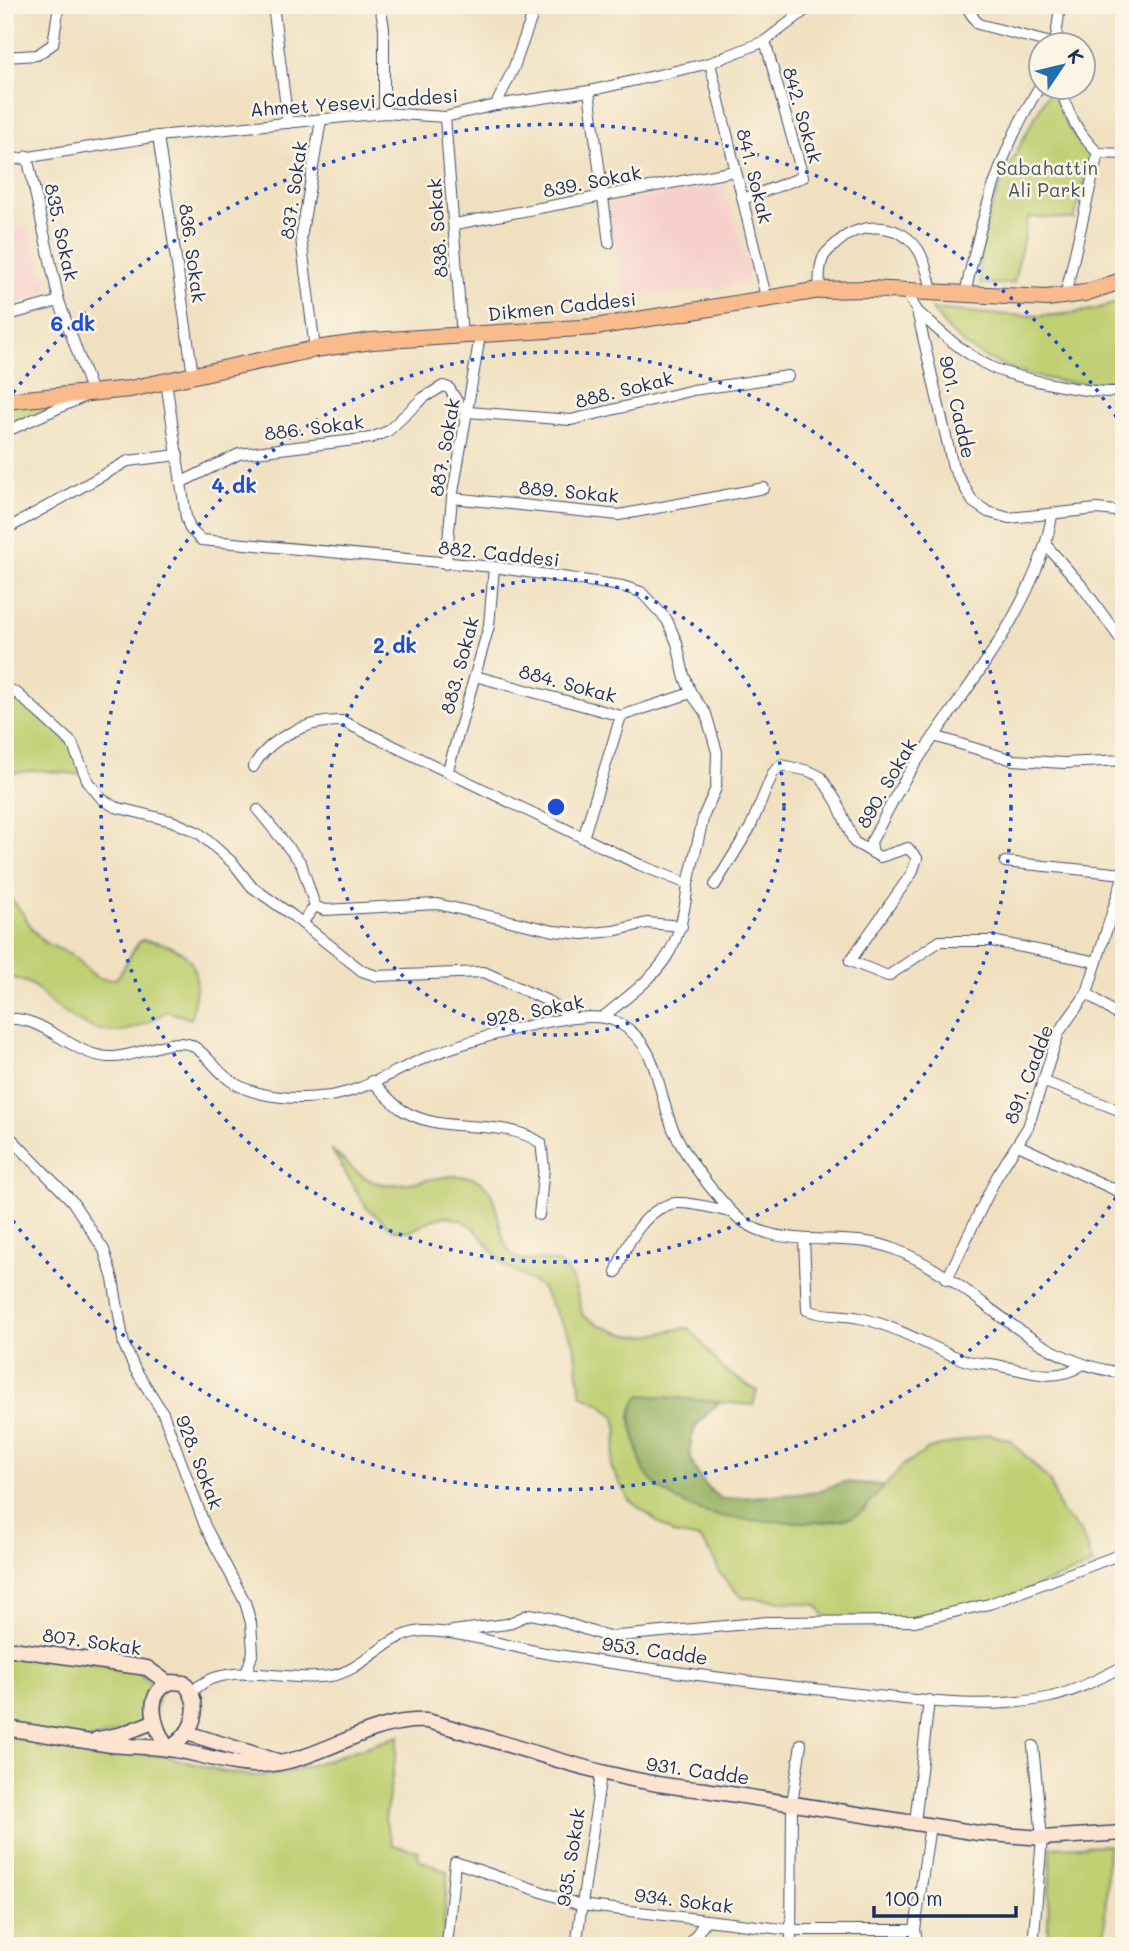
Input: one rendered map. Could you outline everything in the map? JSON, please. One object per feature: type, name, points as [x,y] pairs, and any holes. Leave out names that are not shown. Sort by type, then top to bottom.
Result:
[{"type":"main road","name":"Dikmen Caddesi","points":[[5,401],[92,393],[166,381],[315,349],[372,341],[595,327],[766,296],[820,290],[906,291],[1012,298],[1065,296],[1124,281]]},
{"type":"main road","name":"807. Sokak","points":[[5,1648],[147,1668],[168,1683]]},
{"type":"main road","points":[[168,1683],[184,1683],[191,1692],[195,1715],[187,1734],[168,1749],[153,1722],[159,1692],[168,1683]]},
{"type":"main road","name":"931. Cadde","points":[[5,1728],[86,1741],[168,1749],[220,1762],[260,1765],[301,1758],[411,1720],[459,1730],[601,1774],[978,1833],[1042,1838],[1124,1833]]},
{"type":"main road","points":[[86,1741],[122,1734],[153,1722]]},
{"type":"main road","points":[[187,1734],[279,1762]]},
{"type":"street","points":[[5,57],[37,55],[54,44],[59,5]]},
{"type":"street","points":[[273,5],[288,123]]},
{"type":"street","points":[[380,5],[384,28],[384,113]]},
{"type":"street","points":[[496,105],[514,67],[536,5]]},
{"type":"street","name":"Ahmet Yesevi Caddesi","points":[[5,161],[158,136],[384,113],[445,117],[496,105],[589,91],[710,63],[765,41],[812,5]]},
{"type":"street","points":[[965,5],[978,24],[1028,38]]},
{"type":"street","points":[[1057,32],[1060,5]]},
{"type":"street","name":"842. Sokak","points":[[743,199],[803,177],[765,41]]},
{"type":"street","name":"841. Sokak","points":[[710,63],[766,296]]},
{"type":"street","points":[[589,91],[609,243]]},
{"type":"street","points":[[965,295],[977,236],[1029,102]]},
{"type":"street","points":[[1065,102],[1070,119],[1098,153],[1124,153]]},
{"type":"street","name":"838. Sokak","points":[[445,117],[462,336]]},
{"type":"street","name":"837. Sokak","points":[[315,349],[301,238],[321,120]]},
{"type":"street","name":"836. Sokak","points":[[158,136],[193,375]]},
{"type":"street","points":[[1065,296],[1098,153]]},
{"type":"street","name":"835. Sokak","points":[[27,156],[59,301],[92,393]]},
{"type":"street","name":"839. Sokak","points":[[455,224],[735,171]]},
{"type":"street","points":[[820,290],[819,274],[824,255],[847,234],[864,227],[887,229],[904,237],[918,250],[933,293]]},
{"type":"street","name":"901. Cadde","points":[[906,291],[917,311],[953,467],[960,485],[973,502],[988,512],[1009,518],[1052,516],[1097,509],[1124,512]]},
{"type":"street","points":[[5,316],[59,301]]},
{"type":"street","points":[[917,311],[944,335],[993,369],[1095,392],[1124,390]]},
{"type":"street","name":"887. Sokak","points":[[446,564],[452,498],[480,336]]},
{"type":"street","name":"888. Sokak","points":[[468,412],[571,420],[693,390],[788,376]]},
{"type":"street","name":"882. Caddesi","points":[[166,381],[190,529],[201,540],[494,567],[622,586],[640,592],[667,620],[677,643],[691,693],[705,714],[714,737],[718,766],[716,788],[704,816],[688,884],[682,926],[660,970],[604,1016]]},
{"type":"street","name":"886. Sokak","points":[[181,482],[239,454],[371,438],[388,431],[438,387],[449,388],[460,406],[468,412]]},
{"type":"street","points":[[5,432],[92,393]]},
{"type":"street","points":[[5,530],[128,461],[178,455]]},
{"type":"street","name":"889. Sokak","points":[[452,498],[619,515],[764,488]]},
{"type":"street","name":"890. Sokak","points":[[1052,516],[1046,545],[1003,635],[905,779],[871,842],[873,853],[880,858],[908,848],[916,858],[912,873],[850,961],[888,976],[940,941],[992,942],[1097,962]]},
{"type":"street","points":[[1046,545],[1082,586],[1124,644]]},
{"type":"street","name":"883. Sokak","points":[[448,770],[489,626],[494,567]]},
{"type":"street","name":"884. Sokak","points":[[475,676],[621,716],[691,693]]},
{"type":"street","points":[[5,687],[18,694],[72,743],[88,782],[102,799],[115,807],[189,827],[234,864],[251,887],[362,971],[377,976],[484,972],[550,1002],[574,1017]]},
{"type":"street","points":[[583,838],[621,716]]},
{"type":"street","points":[[253,767],[270,744],[327,720],[342,721],[448,770],[583,838],[688,884]]},
{"type":"street","points":[[934,736],[1013,760],[1063,763],[1124,760]]},
{"type":"street","points":[[715,885],[750,828],[773,773],[781,765],[809,771],[821,777],[854,842],[873,853]]},
{"type":"street","points":[[258,810],[301,863],[315,906]]},
{"type":"street","points":[[1005,862],[1124,874]]},
{"type":"street","name":"891. Cadde","points":[[947,1279],[996,1178],[1028,1128],[1059,1032],[1087,993],[1124,874]]},
{"type":"street","points":[[315,906],[336,910],[437,904],[554,931],[583,934],[647,923],[682,926]]},
{"type":"street","points":[[302,923],[315,906]]},
{"type":"street","points":[[1087,993],[1124,1020]]},
{"type":"street","name":"928. Sokak","points":[[5,1019],[23,1017],[40,1024],[72,1045],[107,1057],[144,1053],[177,1042],[190,1044],[230,1080],[246,1089],[296,1099],[350,1092],[477,1039],[574,1017],[604,1016],[633,1031],[646,1048],[655,1065],[673,1130],[732,1213],[772,1235],[839,1238],[890,1247],[947,1279],[1028,1339],[1082,1365],[1124,1373]]},
{"type":"street","points":[[372,1081],[405,1111],[426,1121],[519,1133],[541,1143],[544,1168],[539,1216]]},
{"type":"street","points":[[1042,1081],[1124,1112]]},
{"type":"street","name":"928. Sokak","points":[[5,1132],[72,1201],[104,1250],[113,1279],[124,1345],[135,1369],[163,1413],[205,1526],[245,1602],[251,1623],[253,1652],[246,1674]]},
{"type":"street","points":[[1018,1145],[1124,1194]]},
{"type":"street","points":[[616,1272],[630,1241],[648,1218],[659,1211],[675,1203],[732,1213]]},
{"type":"street","points":[[804,1238],[807,1310],[820,1315],[860,1318],[914,1337],[967,1361],[999,1365],[1041,1377],[1067,1375],[1082,1365]]},
{"type":"street","points":[[446,1632],[507,1624],[530,1614],[551,1618],[608,1637],[768,1622],[915,1621],[989,1604],[1124,1553]]},
{"type":"street","name":"953. Cadde","points":[[191,1692],[214,1678],[246,1674],[333,1676],[347,1671],[401,1638],[420,1631],[446,1632],[482,1641],[645,1669],[929,1700],[980,1703],[1051,1697],[1080,1688],[1124,1666]]},
{"type":"street","points":[[918,1946],[915,1930],[929,1700]]},
{"type":"street","points":[[791,1946],[792,1804],[801,1744]]},
{"type":"street","points":[[1032,1946],[1042,1838],[1033,1746]]},
{"type":"street","name":"935. Sokak","points":[[576,1946],[601,1774]]},
{"type":"street","name":"934. Sokak","points":[[447,1946],[455,1862],[580,1905],[790,1930],[915,1930]]},
{"type":"street","points":[[689,1946],[706,1920]]},
{"type":"shaded area","points":[[724,185],[750,275],[742,285],[624,299],[608,205]]},
{"type":"shaded area","points":[[26,226],[50,292],[5,305],[5,233]]},
{"type":"green space","name":"Sabahattin Ali Parkı","points":[[1044,102],[1058,102],[1067,126],[1093,154],[1074,219],[1028,217],[1014,283],[980,285],[984,235],[991,209]]},
{"type":"green space","points":[[1124,300],[1124,384],[1071,382],[1043,378],[1017,370],[968,347],[948,330],[932,309],[1004,315],[1053,315],[1101,308]]},
{"type":"green space","points":[[92,393],[5,432],[5,401]]},
{"type":"green space","points":[[5,687],[72,743],[86,775],[36,770],[5,774]]},
{"type":"green space","points":[[5,894],[16,904],[43,941],[72,955],[92,974],[102,979],[117,978],[141,940],[161,943],[179,951],[187,957],[196,975],[191,1019],[167,1011],[136,1028],[110,1032],[97,1029],[52,1004],[32,985],[5,975]]},
{"type":"green space","points":[[331,1149],[359,1173],[378,1183],[404,1184],[460,1176],[482,1183],[493,1198],[510,1252],[522,1260],[552,1261],[567,1271],[573,1281],[583,1316],[624,1334],[642,1336],[689,1328],[724,1370],[757,1391],[753,1405],[641,1395],[630,1418],[641,1463],[650,1478],[691,1507],[716,1515],[804,1521],[849,1518],[863,1511],[902,1466],[929,1449],[989,1434],[1010,1440],[1050,1481],[1061,1512],[1081,1532],[1093,1565],[989,1604],[915,1621],[828,1621],[817,1605],[741,1597],[721,1575],[712,1555],[700,1539],[674,1534],[629,1500],[611,1467],[618,1431],[615,1417],[601,1404],[581,1395],[574,1343],[540,1286],[505,1266],[474,1228],[462,1220],[446,1216],[431,1220],[411,1231],[394,1230],[367,1208]]},
{"type":"green space","points":[[641,1395],[719,1402],[696,1427],[690,1448],[691,1458],[699,1476],[721,1499],[812,1493],[843,1482],[884,1485],[860,1513],[837,1520],[763,1521],[698,1510],[663,1491],[644,1470],[631,1420],[634,1405]]},
{"type":"green space","points":[[5,1648],[138,1671],[159,1692],[153,1722],[86,1741],[5,1728]]},
{"type":"green space","points":[[399,1736],[385,1819],[392,1845],[418,1851],[419,1860],[448,1872],[442,1946],[5,1946],[5,1737],[169,1757],[224,1772],[254,1776],[281,1775]]},
{"type":"green space","points":[[1108,1845],[1104,1946],[1047,1946],[1051,1847]]}]
